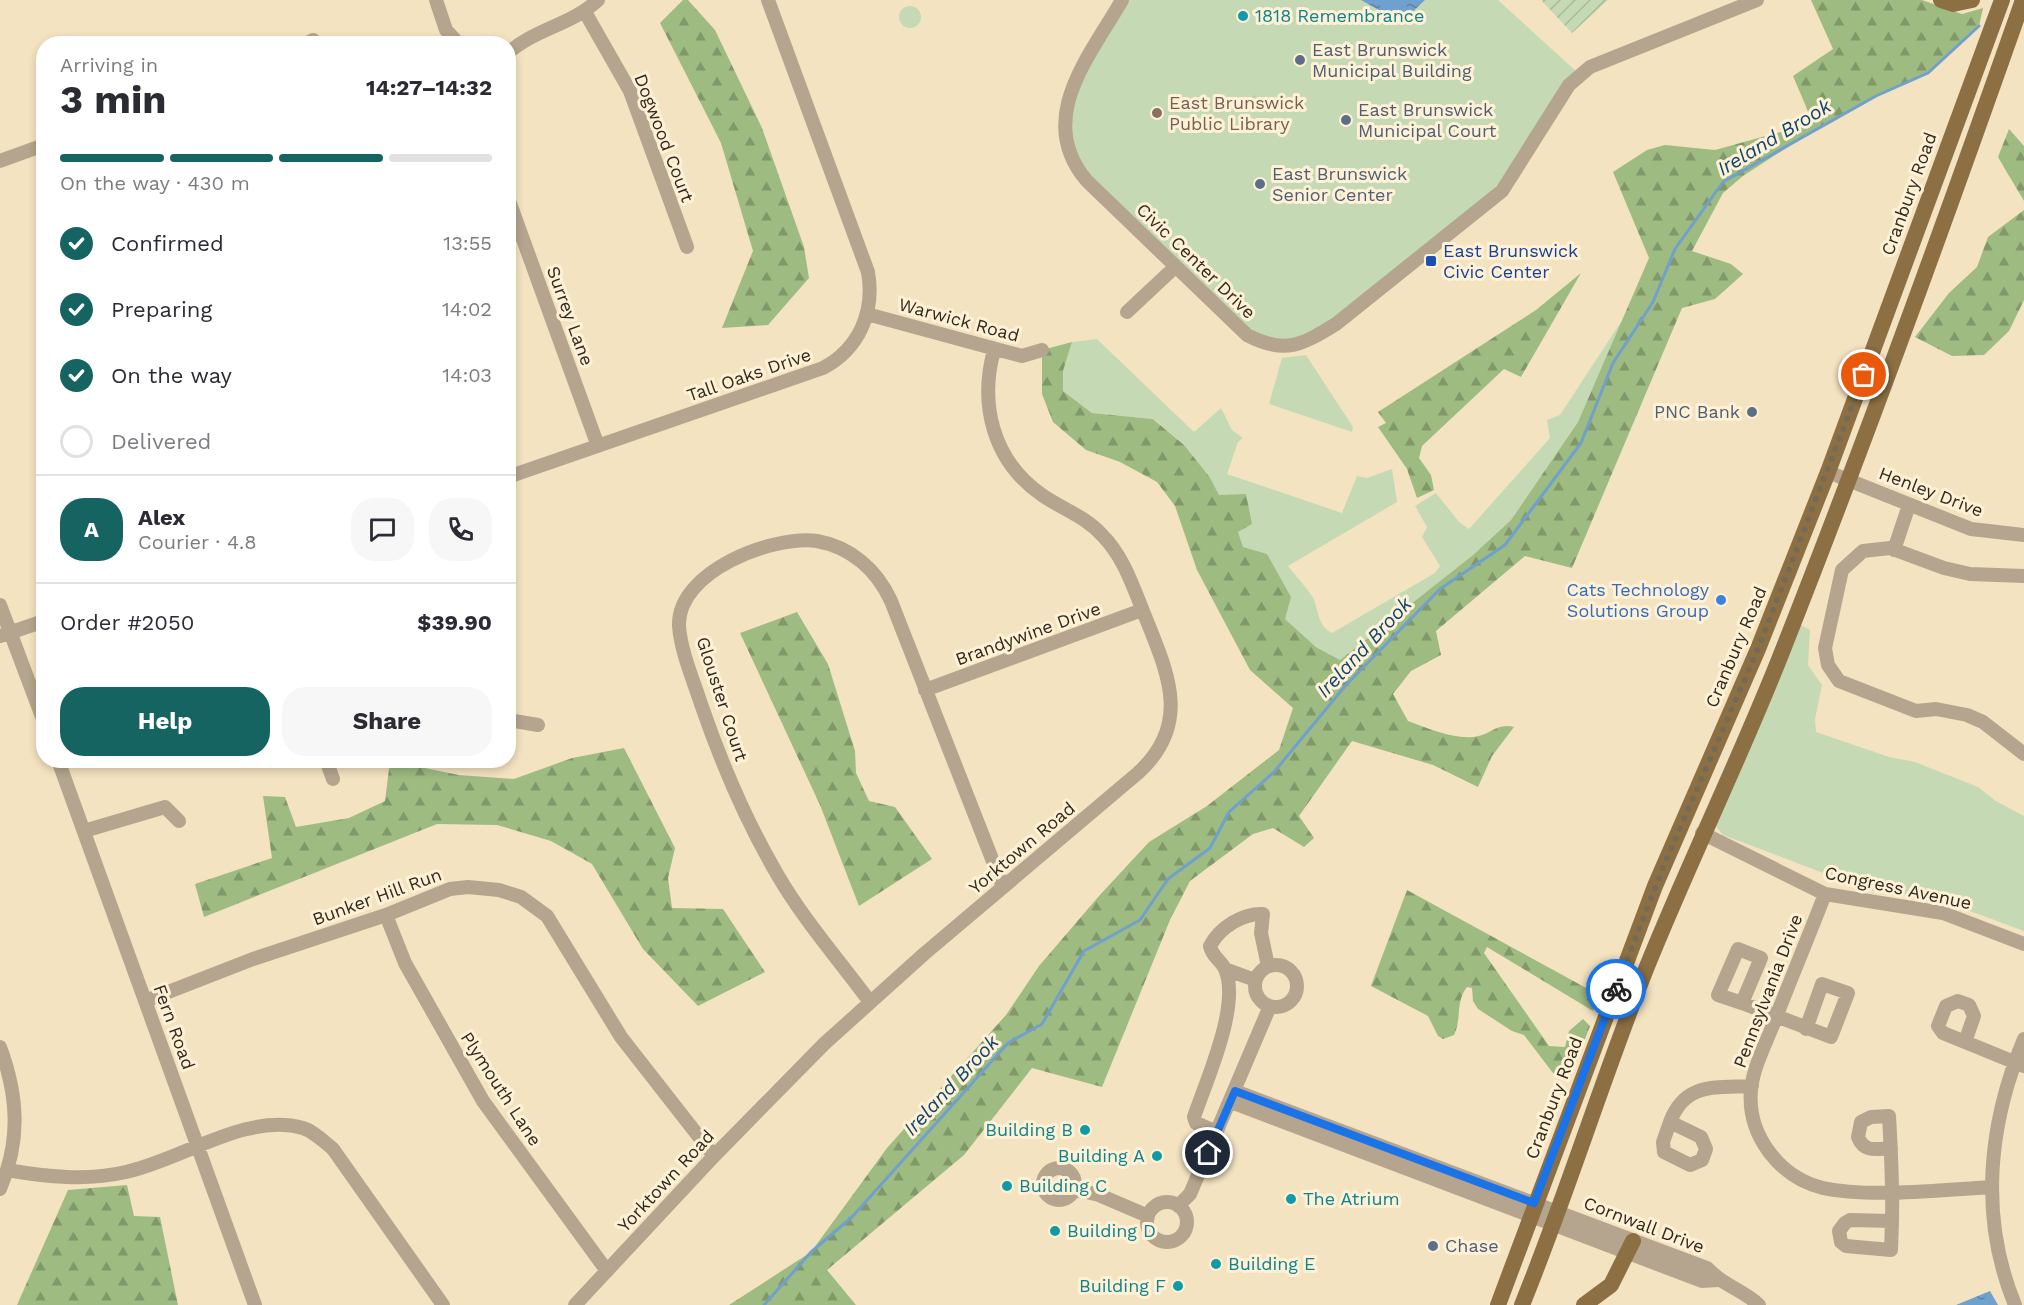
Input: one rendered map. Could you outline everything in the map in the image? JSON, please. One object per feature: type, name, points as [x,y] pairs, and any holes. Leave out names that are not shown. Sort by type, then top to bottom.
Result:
[{"type":"main road","points":[[1941,0],[1953,4],[1972,0]]},
{"type":"main road","name":"Cranbury Road","points":[[1498,1305],[1655,886],[1758,649],[1828,472],[2002,0]]},
{"type":"main road","points":[[1522,1305],[1556,1219],[1645,973],[1702,833],[1780,656],[1848,479],[1970,153],[2023,0]]},
{"type":"main road","points":[[1584,1305],[1611,1285],[1631,1247]]},
{"type":"street","points":[[436,0],[446,30],[452,36]]},
{"type":"street","points":[[516,46],[585,12],[598,0]]},
{"type":"street","name":"Tall Oaks Drive","points":[[516,474],[823,368],[850,347],[867,314],[870,290],[866,266],[768,0]]},
{"type":"street","name":"Civic Center Drive","points":[[1122,0],[1070,92],[1064,117],[1065,135],[1072,159],[1082,174],[1175,267],[1254,339],[1273,346],[1289,347],[1315,337],[1445,239],[1502,191],[1569,85],[1590,67],[1757,0]]},
{"type":"street","name":"Dogwood Court","points":[[585,12],[630,91],[687,247]]},
{"type":"street","points":[[0,161],[36,148]]},
{"type":"street","name":"Surrey Lane","points":[[516,220],[598,446]]},
{"type":"street","points":[[1127,312],[1175,267]]},
{"type":"street","name":"Warwick Road","points":[[867,314],[1022,356],[1042,350]]},
{"type":"street","name":"Yorktown Road","points":[[575,1305],[714,1156],[824,1044],[1003,887],[1138,774],[1162,742],[1171,714],[1170,685],[1125,568],[1102,534],[1081,516],[1032,487],[1006,458],[994,434],[988,408],[987,382],[993,350]]},
{"type":"street","name":"Henley Drive","points":[[1828,472],[1971,529],[2024,535]]},
{"type":"street","points":[[1894,550],[1909,505]]},
{"type":"street","name":"Glouster Court","points":[[870,1002],[778,875],[752,827],[723,763],[687,661],[679,625],[683,609],[700,580],[729,561],[788,542],[817,542],[836,547],[862,562],[882,584],[1003,887]]},
{"type":"street","points":[[2024,576],[1970,574],[1935,566],[1881,547],[1863,551],[1842,570],[1825,648],[1828,665],[1835,677],[1916,711],[1936,710],[1967,715],[1983,722],[2024,754]]},
{"type":"street","points":[[0,605],[5,634],[36,704]]},
{"type":"street","name":"Brandywine Drive","points":[[925,690],[1142,610]]},
{"type":"street","points":[[5,634],[36,624]]},
{"type":"street","points":[[516,721],[538,725]]},
{"type":"street","name":"Fern Road","points":[[61,768],[255,1305]]},
{"type":"street","points":[[329,768],[333,779]]},
{"type":"street","points":[[84,831],[165,807],[179,821]]},
{"type":"street","name":"Congress Avenue","points":[[1702,833],[1825,894],[1943,913],[2024,944]]},
{"type":"street","name":"Bunker Hill Run","points":[[145,1001],[253,959],[386,915],[431,896],[468,887],[499,890],[521,897],[547,916],[621,1037],[714,1156]]},
{"type":"street","name":"Pennsylvania Drive","points":[[1825,894],[1776,1017],[1752,1086],[1752,1113],[1758,1132],[1773,1157],[1787,1170],[1822,1187],[1893,1191],[1991,1186]]},
{"type":"street","points":[[1255,980],[1225,969],[1211,952],[1210,946],[1236,920],[1250,913],[1263,914],[1261,933],[1269,966]]},
{"type":"street","name":"Plymouth Lane","points":[[386,915],[416,982],[483,1101],[607,1270]]},
{"type":"street","points":[[1283,965],[1294,974],[1297,989],[1291,1002],[1277,1007],[1270,1006],[1259,999],[1255,980],[1269,966],[1283,965]]},
{"type":"street","points":[[1217,1132],[1196,1123],[1194,1117],[1228,1018],[1225,969]]},
{"type":"street","points":[[1742,1003],[1806,1029]]},
{"type":"street","points":[[1178,1206],[1190,1194],[1270,1006]]},
{"type":"street","points":[[2015,1305],[1999,1256],[1991,1186],[1997,1122],[2019,1064],[2024,1039]]},
{"type":"street","points":[[1965,1042],[2019,1064]]},
{"type":"street","points":[[0,1047],[15,1103],[15,1136],[0,1189]]},
{"type":"street","points":[[1671,1122],[1680,1102],[1692,1093],[1752,1086]]},
{"type":"street","name":"Cornwall Drive","points":[[1233,1096],[1631,1247],[1702,1281],[1718,1280],[1735,1288],[1759,1305]]},
{"type":"street","points":[[1891,1148],[1869,1149],[1857,1137],[1858,1127],[1865,1119],[1889,1116],[1891,1148],[1893,1191],[1892,1221]]},
{"type":"street","points":[[7,1170],[36,1175],[95,1177],[154,1165],[246,1129],[263,1126],[302,1128],[314,1133],[333,1149],[443,1305]]},
{"type":"street","points":[[1074,1189],[1099,1195],[1148,1216]]},
{"type":"street","points":[[1160,1203],[1178,1206],[1185,1214],[1186,1224],[1182,1234],[1173,1240],[1161,1241],[1151,1234],[1147,1223],[1148,1216],[1160,1203]]},
{"type":"green space","points":[[683,0],[688,0],[715,30],[762,128],[804,247],[809,278],[768,325],[722,328],[753,251],[721,143],[660,23]]},
{"type":"green space","points":[[1122,0],[1498,0],[1579,74],[1515,173],[1315,337],[1260,342],[1087,181],[1064,117]]},
{"type":"green space","points":[[1541,0],[1608,0],[1572,33]]},
{"type":"green space","points":[[1811,0],[1922,0],[1962,14],[1983,8],[1979,26],[1928,73],[1875,96],[1822,125],[1743,176],[1723,193],[1692,251],[1731,264],[1743,274],[1715,299],[1682,308],[1572,568],[1525,556],[1436,631],[1441,655],[1411,671],[1393,694],[1408,721],[1440,732],[1473,737],[1503,726],[1514,727],[1492,756],[1478,787],[1433,765],[1352,741],[1299,816],[1314,838],[1304,847],[1273,828],[1253,834],[1190,881],[1170,920],[1102,1087],[1032,1068],[964,1155],[827,1270],[856,1305],[729,1305],[811,1252],[887,1148],[1006,1015],[1039,966],[1099,896],[1149,842],[1207,806],[1279,750],[1293,708],[1250,670],[1197,570],[1175,506],[1157,482],[1120,462],[1086,450],[1053,422],[1042,394],[1042,350],[1072,342],[1063,371],[1063,391],[1092,413],[1153,419],[1184,445],[1209,476],[1219,495],[1246,494],[1252,524],[1238,532],[1243,547],[1267,554],[1291,597],[1285,619],[1316,647],[1340,660],[1473,555],[1511,520],[1578,422],[1649,258],[1613,172],[1647,150],[1665,145],[1715,150],[1813,123],[1793,76],[1833,49]]},
{"type":"green space","points":[[910,6],[920,13],[921,17],[914,27],[910,28],[900,21],[899,17],[906,7]]},
{"type":"green space","points":[[1258,95],[1266,103],[1258,111],[1250,103]]},
{"type":"green space","points":[[2009,129],[2024,146],[2024,201],[1998,157]]},
{"type":"green space","points":[[2024,210],[2024,300],[2009,331],[1984,355],[1952,356],[1915,337],[1949,293],[1977,267],[1988,237]]},
{"type":"green space","points":[[1581,273],[1521,377],[1504,369],[1422,446],[1419,458],[1431,475],[1434,490],[1417,498],[1407,469],[1378,427],[1386,423],[1378,412],[1536,310]]},
{"type":"green space","points":[[1628,311],[1578,422],[1511,520],[1473,555],[1340,660],[1316,647],[1285,619],[1243,547],[1209,476],[1184,445],[1154,419],[1092,413],[1063,391],[1063,371],[1072,342],[1097,339],[1194,432],[1221,408],[1232,430],[1243,438],[1238,442],[1227,474],[1342,513],[1357,476],[1367,478],[1392,469],[1397,502],[1288,566],[1312,596],[1321,621],[1332,633],[1435,573],[1440,566],[1422,537],[1427,527],[1415,506],[1436,493],[1459,522],[1469,529],[1550,438],[1547,420],[1560,415]]},
{"type":"green space","points":[[1306,355],[1353,427],[1352,432],[1269,404],[1282,358]]},
{"type":"green space","points":[[797,612],[828,664],[855,751],[856,773],[869,801],[895,807],[932,859],[859,906],[820,805],[740,633]]},
{"type":"green space","points":[[1799,624],[1810,630],[1808,665],[1822,685],[1815,719],[1816,732],[1889,757],[1915,762],[1978,787],[1996,801],[2024,816],[2024,931],[1932,897],[1868,890],[1723,835],[1716,826]]},
{"type":"green space","points":[[624,748],[675,848],[668,878],[672,908],[723,909],[765,972],[698,1006],[643,949],[592,864],[551,841],[497,825],[437,824],[204,917],[195,884],[272,858],[263,796],[285,797],[296,827],[349,818],[385,801],[389,768],[424,768],[459,775],[514,779],[572,758]]},
{"type":"green space","points":[[1407,890],[1599,995],[1593,1011],[1487,947],[1484,953],[1549,1046],[1565,1047],[1569,1031],[1583,1019],[1590,1026],[1571,1075],[1556,1077],[1524,1035],[1512,1031],[1478,1009],[1473,1001],[1472,988],[1467,987],[1463,993],[1454,1035],[1443,1039],[1438,1036],[1428,1016],[1371,986]]},
{"type":"green space","points":[[127,1185],[134,1216],[160,1217],[178,1305],[17,1305],[68,1190]]},
{"type":"water","points":[[1361,0],[1425,0],[1403,21]]},
{"type":"water","points":[[1990,1291],[1998,1305],[1956,1305]]},
{"type":"waterway","name":"Ireland Brook","points":[[764,1305],[811,1252],[852,1217],[1008,1043],[1042,1024],[1084,951],[1140,920],[1168,879],[1210,848],[1229,812],[1274,772],[1346,685],[1440,589],[1505,545],[1581,443],[1613,363],[1653,302],[1675,249],[1723,182],[1876,96],[1928,73],[1979,26]]},
{"type":"way so far","points":[[1616,989],[1662,870],[1760,644],[1864,375]]},
{"type":"place","name":"1818 Remembrance","points":[[1243,16]]},
{"type":"place","name":"East Brunswick Municipal Building","points":[[1300,60]]},
{"type":"place","name":"East Brunswick Public Library","points":[[1157,113]]},
{"type":"place","name":"East Brunswick Municipal Court","points":[[1346,120]]},
{"type":"place","name":"East Brunswick Senior Center","points":[[1260,184]]},
{"type":"place","name":"East Brunswick Civic Center","points":[[1431,261]]},
{"type":"place","name":"PNC Bank","points":[[1752,412]]},
{"type":"place","name":"Cats Technology Solutions Group","points":[[1721,600]]},
{"type":"place","name":"Building B","points":[[1085,1130]]},
{"type":"place","name":"Building A","points":[[1157,1156]]},
{"type":"place","name":"Building C","points":[[1007,1186]]},
{"type":"place","name":"The Atrium","points":[[1291,1199]]},
{"type":"place","name":"Building D","points":[[1055,1231]]},
{"type":"place","name":"Chase","points":[[1433,1246]]},
{"type":"place","name":"Building E","points":[[1216,1264]]},
{"type":"place","name":"Building F","points":[[1178,1286]]},
{"type":"route","points":[[1208,1153],[1235,1091],[1534,1203],[1616,989]]}]
